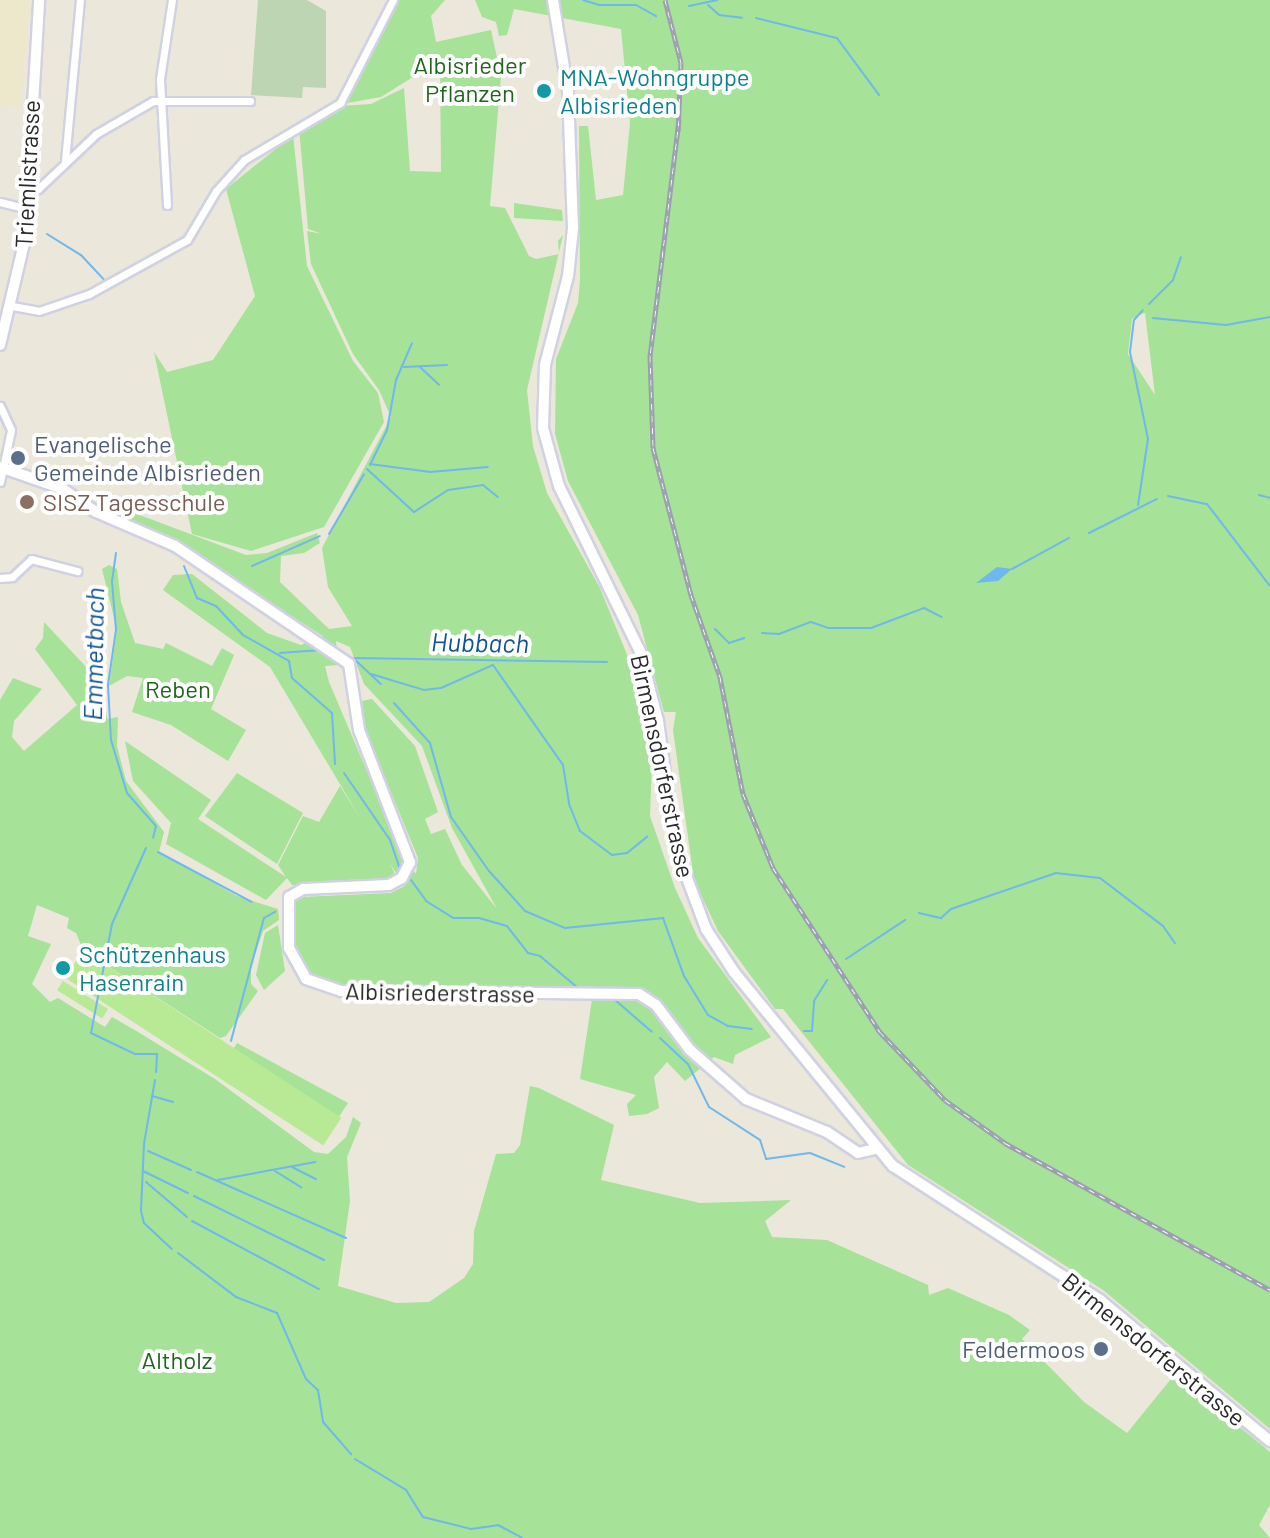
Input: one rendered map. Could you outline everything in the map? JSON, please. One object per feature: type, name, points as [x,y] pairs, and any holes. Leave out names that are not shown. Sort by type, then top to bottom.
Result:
[{"type":"main road","name":"Triemlistrasse","points":[[0,345],[12,306],[28,209],[39,0]]},
{"type":"main road","name":"Birmensdorferstrasse","points":[[553,0],[567,84],[573,228],[568,276],[542,382],[543,428],[551,467],[640,651],[658,721],[675,846],[701,920],[734,972],[876,1149],[919,1187],[1100,1300],[1270,1441]]},
{"type":"main road","name":"Albisriederstrasse","points":[[1,467],[63,489],[96,512],[175,546],[349,664],[361,738],[410,862],[405,876],[389,885],[303,889],[289,897],[289,948],[296,967],[310,982],[341,991],[639,994],[656,1005],[690,1050],[746,1099],[827,1132],[858,1153],[876,1149]]},
{"type":"street","points":[[65,161],[80,0]]},
{"type":"street","points":[[167,205],[161,98],[172,0]]},
{"type":"street","points":[[12,306],[39,311],[89,294],[187,240],[216,191],[244,160],[340,103],[393,0]]},
{"type":"street","points":[[28,191],[38,189],[96,134],[161,98],[250,101]]},
{"type":"street","points":[[0,202],[28,209]]},
{"type":"street","points":[[0,406],[11,430],[0,482]]},
{"type":"street","points":[[0,578],[12,577],[31,559],[77,571]]},
{"type":"shaded area","points":[[0,0],[30,0],[20,109],[0,105]]},
{"type":"green space","points":[[258,0],[307,0],[326,11],[326,88],[303,87],[302,98],[251,95]]},
{"type":"green space","name":"Albisrieder Pflanzen","points":[[397,0],[445,0],[431,16],[436,42],[491,30],[501,76],[490,206],[505,208],[529,256],[536,259],[559,254],[527,390],[533,446],[547,493],[600,588],[640,687],[652,762],[650,816],[675,888],[698,938],[771,1037],[735,1055],[733,1064],[714,1057],[685,1081],[667,1062],[654,1077],[659,1108],[647,1114],[629,1116],[627,1104],[636,1095],[580,1079],[594,986],[336,987],[312,978],[297,958],[290,905],[301,897],[391,893],[405,886],[390,864],[396,876],[349,885],[292,885],[287,878],[266,900],[166,844],[171,823],[133,781],[125,741],[211,800],[198,819],[286,877],[278,865],[303,816],[319,822],[340,786],[362,821],[270,667],[163,590],[173,575],[192,574],[267,633],[301,645],[323,636],[164,535],[108,511],[116,499],[137,514],[246,555],[267,553],[317,533],[320,543],[304,553],[281,556],[280,582],[329,629],[352,626],[328,587],[322,548],[391,417],[379,390],[353,354],[311,264],[307,231],[322,234],[308,229],[299,128],[341,106],[371,104],[404,88],[410,171],[441,172],[440,60],[381,97],[342,104]],"holes":[[[336,641],[350,647],[364,684],[422,746],[452,828],[497,909],[462,865],[445,829],[431,834],[425,819],[438,812],[415,746],[372,699],[362,701],[366,731],[418,858],[416,874],[403,856],[329,682],[325,666],[338,665]]]},
{"type":"green space","points":[[475,0],[1270,0],[1270,1429],[1103,1290],[908,1165],[783,1009],[775,1009],[718,931],[694,880],[673,730],[676,712],[664,712],[638,615],[568,481],[555,434],[556,359],[578,303],[580,280],[579,126],[588,126],[596,200],[623,195],[630,123],[621,29],[514,9],[507,35],[499,36],[496,22],[482,17]],"holes":[[[1145,313],[1155,395],[1128,354],[1132,319]]]},
{"type":"green space","points":[[293,135],[307,266],[353,361],[378,393],[384,422],[324,527],[251,551],[192,534],[154,352],[167,372],[213,360],[255,296],[226,189]]},
{"type":"green space","points":[[514,203],[562,210],[563,221],[514,218]]},
{"type":"green space","name":"Reben","points":[[109,565],[117,569],[121,602],[135,643],[163,649],[166,643],[212,666],[222,648],[234,655],[211,709],[246,730],[228,761],[171,725],[132,712],[143,678],[127,676],[109,686],[117,630],[102,569]]},
{"type":"green space","name":"Altholz","points":[[44,622],[103,685],[107,719],[118,717],[117,746],[126,781],[164,832],[159,852],[237,896],[278,909],[279,920],[263,931],[251,967],[251,984],[258,991],[226,1036],[220,1038],[83,950],[76,933],[67,928],[69,918],[37,905],[28,936],[51,944],[32,984],[50,1002],[58,998],[105,1027],[112,1017],[133,1029],[215,1079],[314,1152],[328,1154],[346,1137],[353,1117],[361,1123],[347,1157],[350,1201],[338,1286],[396,1303],[429,1302],[464,1278],[473,1264],[474,1231],[496,1154],[514,1153],[520,1145],[530,1086],[539,1088],[614,1125],[601,1180],[700,1203],[791,1200],[765,1221],[772,1237],[827,1240],[928,1285],[929,1295],[948,1288],[1009,1315],[1030,1330],[1022,1339],[1084,1402],[1127,1433],[1175,1374],[1270,1452],[1270,1505],[1259,1525],[1270,1538],[0,1538],[0,700],[13,678],[42,689],[14,721],[12,737],[24,751],[77,705],[35,649],[43,638]]},
{"type":"green space","points":[[237,773],[303,813],[277,864],[205,816]]},
{"type":"green space","points":[[278,925],[285,971],[264,990],[256,975],[265,933]]},
{"type":"green space","points":[[83,950],[341,1118],[323,1145],[65,978]]},
{"type":"green space","points":[[63,981],[108,1009],[102,1018],[57,990]]},
{"type":"green space","points":[[237,1043],[348,1103],[323,1141],[218,1075]]},
{"type":"water","points":[[997,567],[1012,569],[998,581],[976,583]]},
{"type":"waterway","points":[[583,0],[599,5],[636,5],[656,16]]},
{"type":"waterway","points":[[689,6],[717,0]]},
{"type":"waterway","points":[[708,5],[719,15],[742,18]]},
{"type":"waterway","points":[[756,18],[837,38],[879,95]]},
{"type":"waterway","points":[[47,234],[81,255],[104,280]]},
{"type":"waterway","name":"Hubbach","points":[[1149,304],[1173,280],[1181,257]]},
{"type":"waterway","name":"Hubbach","points":[[1138,505],[1148,439],[1130,352],[1134,320],[1143,310]]},
{"type":"waterway","name":"Hubbach","points":[[1153,318],[1226,325],[1270,317]]},
{"type":"waterway","points":[[370,465],[387,430],[396,380],[412,343]]},
{"type":"waterway","points":[[404,367],[447,365]]},
{"type":"waterway","points":[[420,367],[439,385]]},
{"type":"waterway","points":[[370,464],[430,472],[488,467]]},
{"type":"waterway","points":[[367,469],[414,512],[448,490],[483,485],[498,497]]},
{"type":"waterway","points":[[329,534],[364,474]]},
{"type":"waterway","points":[[1259,495],[1270,498]]},
{"type":"waterway","name":"Hubbach","points":[[1168,496],[1207,504],[1270,586]]},
{"type":"waterway","name":"Hubbach","points":[[1089,533],[1157,499]]},
{"type":"waterway","points":[[252,566],[320,536]]},
{"type":"waterway","name":"Hubbach","points":[[1012,569],[1069,538]]},
{"type":"waterway","name":"Emmetbach","points":[[116,553],[112,582],[116,630],[108,685],[111,740],[127,793],[156,826],[153,838]]},
{"type":"waterway","name":"Hubbach","points":[[184,566],[197,598],[216,606],[243,635],[289,661],[292,678],[332,713],[335,764]]},
{"type":"waterway","name":"Hubbach","points":[[762,633],[779,634],[811,622],[828,628],[871,628],[924,608],[942,617]]},
{"type":"waterway","name":"Hubbach","points":[[715,629],[729,643],[744,638]]},
{"type":"waterway","name":"Hubbach","points":[[280,653],[321,650]]},
{"type":"waterway","name":"Hubbach","points":[[353,658],[607,662]]},
{"type":"waterway","points":[[353,658],[381,684]]},
{"type":"waterway","points":[[371,674],[424,690],[441,688],[493,665],[563,765],[569,804],[580,831],[612,855],[627,853],[647,837]]},
{"type":"waterway","points":[[394,703],[430,743],[451,817],[489,871],[525,911],[565,928],[663,918],[684,976],[708,1015],[728,1026],[752,1029]]},
{"type":"waterway","points":[[344,773],[390,840],[400,869]]},
{"type":"waterway","name":"Emmetbach","points":[[146,848],[112,924],[91,1033],[135,1054],[157,1054],[156,1072]]},
{"type":"waterway","points":[[158,852],[252,902]]},
{"type":"waterway","points":[[919,913],[941,918],[951,909],[1056,873],[1100,878],[1163,926],[1175,943]]},
{"type":"waterway","points":[[411,880],[426,901],[453,918],[479,918],[507,926],[528,953],[540,956],[578,988]]},
{"type":"waterway","points":[[231,1041],[264,918],[275,912]]},
{"type":"waterway","points":[[846,959],[905,920]]},
{"type":"waterway","points":[[804,1031],[812,1031],[814,1001],[827,980]]},
{"type":"waterway","points":[[589,1000],[614,999],[652,1032]]},
{"type":"waterway","points":[[660,1038],[688,1064],[709,1107],[760,1140],[766,1159],[810,1153],[844,1167]]},
{"type":"waterway","name":"Emmetbach","points":[[155,1080],[144,1144],[141,1211],[144,1223],[172,1249]]},
{"type":"waterway","points":[[152,1096],[173,1102]]},
{"type":"waterway","points":[[148,1151],[191,1170]]},
{"type":"waterway","points":[[218,1180],[315,1162]]},
{"type":"waterway","points":[[292,1167],[316,1179]]},
{"type":"waterway","points":[[143,1171],[188,1193]]},
{"type":"waterway","points":[[275,1171],[301,1187]]},
{"type":"waterway","points":[[197,1172],[346,1238]]},
{"type":"waterway","points":[[146,1182],[187,1217]]},
{"type":"waterway","points":[[194,1196],[324,1260]]},
{"type":"waterway","points":[[192,1221],[319,1289]]},
{"type":"waterway","name":"Emmetbach","points":[[178,1253],[236,1297],[277,1313],[306,1379],[318,1390],[323,1422],[351,1454]]},
{"type":"waterway","name":"Emmetbach","points":[[355,1459],[406,1490],[423,1517],[471,1529],[498,1525],[522,1538]]},
{"type":"railway","points":[[665,0],[681,63],[678,131]]},
{"type":"railway","points":[[679,120],[650,356],[653,448],[691,595],[720,677],[743,794],[773,868],[880,1032],[945,1100],[1005,1143],[1270,1290]]},
{"type":"place","name":"MNA-Wohngruppe Albisrieden","points":[[544,91]]},
{"type":"place","name":"Evangelische Gemeinde Albisrieden","points":[[18,458]]},
{"type":"place","name":"SISZ Tagesschule","points":[[27,502]]},
{"type":"place","name":"Schützenhaus Hasenrain","points":[[63,968]]},
{"type":"place","name":"Feldermoos","points":[[1101,1349]]}]
